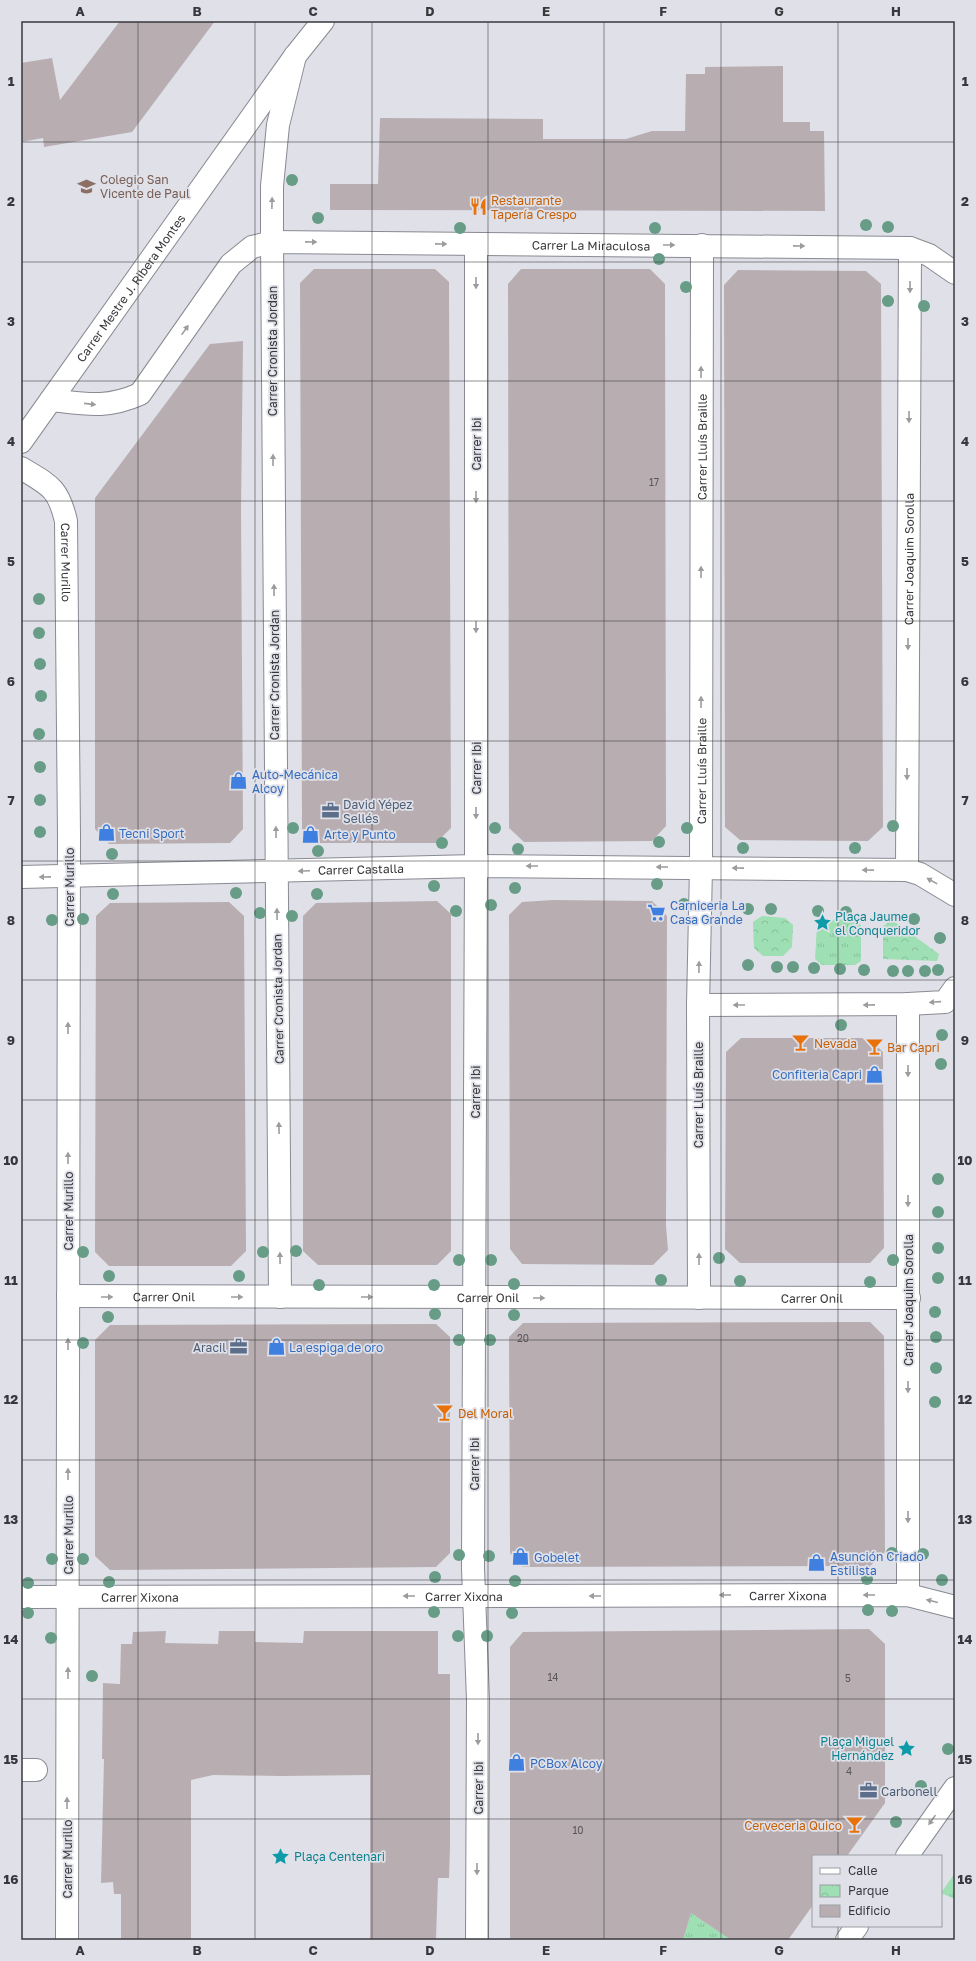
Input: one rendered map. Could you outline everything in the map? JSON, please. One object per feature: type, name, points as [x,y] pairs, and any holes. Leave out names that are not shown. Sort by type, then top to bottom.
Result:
[{"type":"street","name":"Carrer Mestre J. Ribera Montes","points":[[21,442],[295,56],[322,21]]},
{"type":"street","name":"Carrer Cronista Jordan","points":[[280,1297],[272,186],[278,125],[295,56]]},
{"type":"street","name":"Carrer La Miraculosa","points":[[272,242],[910,248],[929,255],[955,273]]},
{"type":"street","points":[[51,400],[99,405],[122,402],[140,394],[231,264],[252,247],[272,242]]},
{"type":"street","name":"Carrer Ibi","points":[[476,244],[474,1596],[478,1700],[477,1940]]},
{"type":"street","name":"Carrer Lluís Braille","points":[[699,1298],[698,1006],[701,867],[702,245]]},
{"type":"street","name":"Carrer Joaquim Sorolla","points":[[907,870],[910,248]]},
{"type":"street","name":"Carrer Murillo","points":[[21,468],[50,485],[61,501],[66,521],[69,877],[67,1940]]},
{"type":"street","name":"Carrer Castalla","points":[[21,877],[476,866],[701,867]]},
{"type":"street","points":[[701,867],[907,870],[926,877],[955,895]]},
{"type":"street","points":[[698,1006],[908,1004],[945,1002],[955,988]]},
{"type":"street","name":"Carrer Joaquim Sorolla","points":[[908,1004],[908,1595]]},
{"type":"street","name":"Carrer Onil","points":[[68,1296],[909,1298]]},
{"type":"street","points":[[908,1595],[955,1607]]},
{"type":"street","name":"Carrer Xixona","points":[[21,1597],[908,1595]]},
{"type":"street","points":[[908,1855],[955,1788]]},
{"type":"street","points":[[848,1940],[856,1927]]},
{"type":"green space","points":[[762,916],[785,918],[793,925],[792,947],[783,956],[763,956],[754,948],[753,922]]},
{"type":"green space","points":[[825,919],[853,920],[861,925],[861,961],[855,965],[822,965],[815,959],[817,926]]},
{"type":"green space","points":[[892,920],[939,954],[937,961],[883,959],[883,926]]},
{"type":"green space","points":[[955,1873],[955,1899],[942,1893]]},
{"type":"green space","points":[[691,1913],[731,1940],[683,1940]]},
{"type":"building","points":[[120,21],[215,21],[132,132],[44,147],[43,138],[21,142],[21,63],[52,58],[60,100]]},
{"type":"building","points":[[783,66],[783,122],[810,122],[810,131],[824,131],[825,211],[330,210],[330,184],[378,184],[380,118],[543,119],[543,139],[626,139],[652,131],[685,131],[686,74],[705,74],[705,67]]},
{"type":"building","points":[[314,269],[435,269],[449,282],[451,828],[436,843],[316,843],[302,830],[300,283]]},
{"type":"building","points":[[521,269],[650,269],[665,284],[666,826],[652,841],[524,842],[509,828],[508,284]]},
{"type":"building","points":[[738,270],[866,271],[881,284],[883,827],[868,841],[740,840],[725,827],[724,285]]},
{"type":"building","points":[[243,341],[241,508],[243,829],[230,843],[109,844],[95,829],[95,498],[210,344]]},
{"type":"building","points":[[553,900],[652,901],[667,916],[666,1226],[668,1250],[653,1265],[522,1264],[510,1249],[509,915],[522,902]]},
{"type":"building","points":[[437,901],[451,914],[451,1251],[437,1265],[318,1265],[303,1251],[303,916],[316,903]]},
{"type":"building","points":[[229,902],[244,916],[246,1251],[231,1266],[109,1266],[95,1252],[96,916],[110,903]]},
{"type":"building","points":[[741,1038],[868,1038],[883,1052],[884,1248],[870,1263],[740,1263],[725,1249],[726,1052]]},
{"type":"building","points":[[870,1322],[884,1336],[885,1552],[870,1566],[523,1567],[510,1553],[509,1337],[523,1323]]},
{"type":"building","points":[[436,1324],[450,1337],[450,1553],[436,1567],[110,1570],[95,1556],[95,1340],[110,1325]]},
{"type":"building","points":[[869,1629],[885,1644],[885,1803],[848,1855],[812,1855],[812,1906],[788,1940],[731,1940],[691,1913],[683,1940],[510,1940],[510,1647],[523,1632]]},
{"type":"building","points":[[166,1631],[165,1643],[218,1644],[219,1631],[255,1631],[255,1642],[303,1643],[304,1631],[438,1631],[438,1674],[450,1674],[450,1849],[449,1878],[438,1878],[436,1940],[370,1940],[370,1775],[213,1775],[191,1780],[191,1940],[121,1940],[121,1894],[114,1894],[113,1882],[101,1883],[104,1759],[102,1759],[103,1683],[120,1684],[121,1644],[132,1644],[133,1632]]},
{"type":"place","name":"Colegio San Vicente de Paul","points":[[87,186]]},
{"type":"place","name":"Restaurante Tapería Crespo","points":[[478,207]]},
{"type":"place","name":"Auto-Mecánica Alcoy","points":[[239,781]]},
{"type":"place","name":"David Yépez Sellés","points":[[330,811]]},
{"type":"place","name":"Tecni Sport","points":[[106,833]]},
{"type":"place","name":"Arte y Punto","points":[[311,834]]},
{"type":"place","name":"Carniceria La Casa Grande","points":[[657,912]]},
{"type":"place","name":"Plaça Jaume el Conqueridor","points":[[822,923]]},
{"type":"place","name":"Nevada","points":[[801,1043]]},
{"type":"place","name":"Bar Capri","points":[[874,1047]]},
{"type":"place","name":"Confiteria Capri","points":[[875,1074]]},
{"type":"place","name":"Aracil","points":[[239,1347]]},
{"type":"place","name":"La espiga de oro","points":[[276,1347]]},
{"type":"place","name":"Del Moral","points":[[445,1413]]},
{"type":"place","name":"Gobelet","points":[[521,1557]]},
{"type":"place","name":"Asunción Criado Estilista","points":[[817,1563]]},
{"type":"place","name":"Plaça Miguel Hernández","points":[[907,1748]]},
{"type":"place","name":"PCBox Alcoy","points":[[517,1763]]},
{"type":"place","name":"Carbonell","points":[[868,1791]]},
{"type":"place","name":"Cerveceria Quico","points":[[855,1825]]},
{"type":"place","name":"Plaça Centenari","points":[[281,1856]]}]
